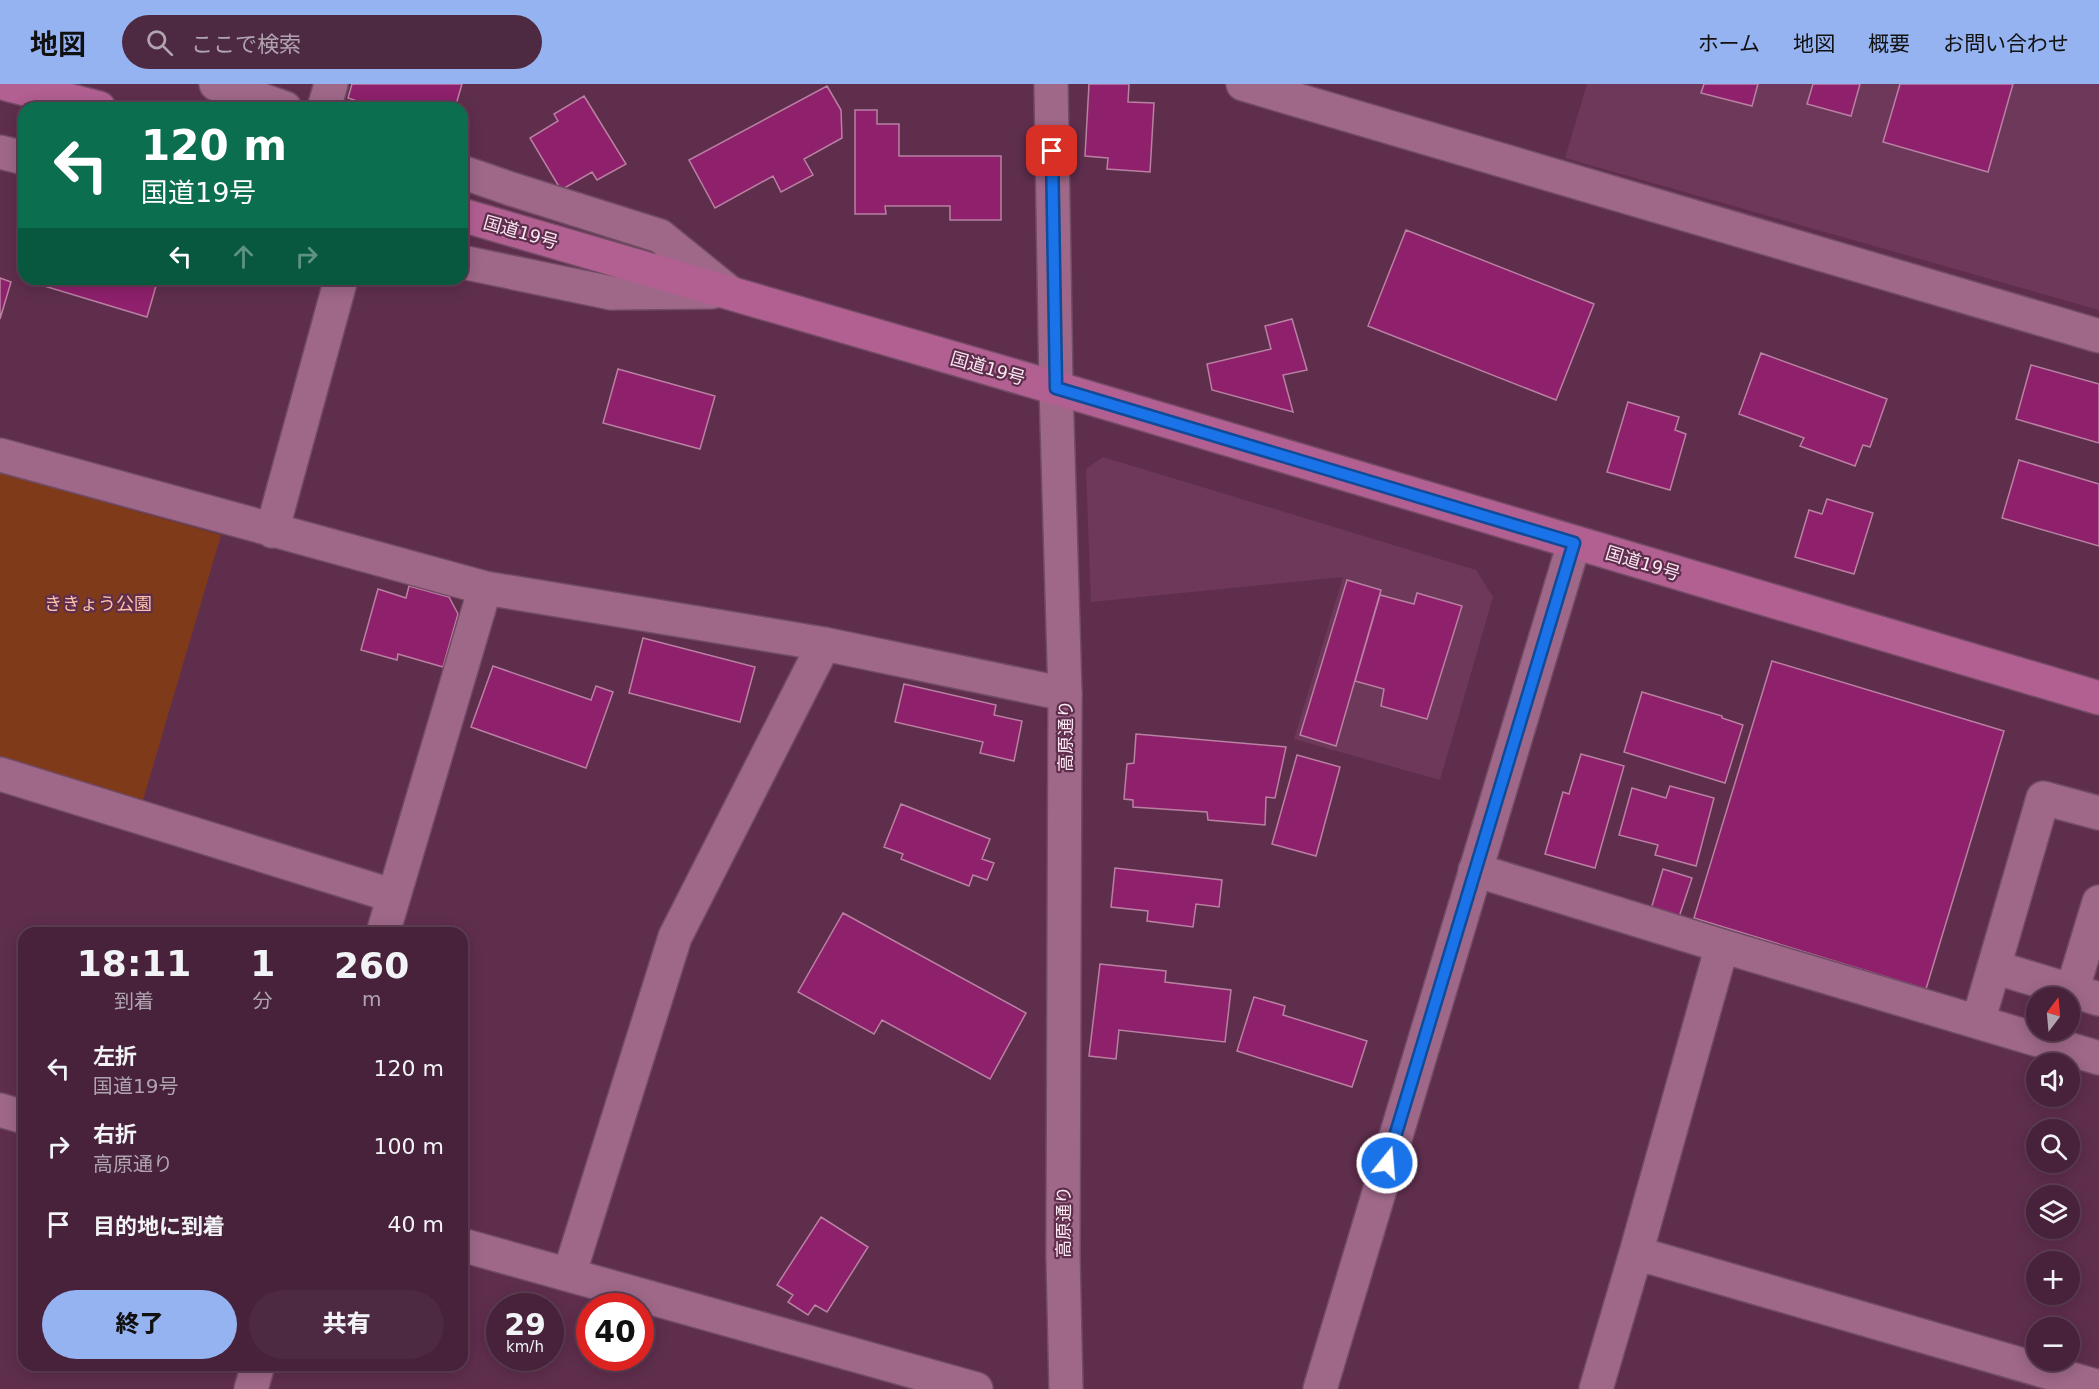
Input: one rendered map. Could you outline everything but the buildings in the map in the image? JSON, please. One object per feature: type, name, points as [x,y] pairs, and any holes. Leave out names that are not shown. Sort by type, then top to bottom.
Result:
[{"type":"highway","points":[[6,84],[76,102]]},
{"type":"highway","name":"国道19号","points":[[468,217],[1056,388],[2099,698]]},
{"type":"street","points":[[216,84],[268,102]]},
{"type":"street","points":[[326,102],[331,84]]},
{"type":"street","name":"高原通り","points":[[1051,84],[1056,388],[1065,694],[1063,1256],[1066,1389]]},
{"type":"street","points":[[1243,84],[2099,336]]},
{"type":"street","points":[[0,152],[18,156]]},
{"type":"street","points":[[468,173],[660,236],[729,292]]},
{"type":"street","points":[[468,263],[611,293],[729,292]]},
{"type":"street","points":[[272,531],[339,285]]},
{"type":"street","points":[[0,455],[485,588],[824,644],[1065,694]]},
{"type":"street","points":[[1320,1389],[1574,543]]},
{"type":"street","points":[[385,927],[485,588]]},
{"type":"street","points":[[569,1275],[675,937],[824,644]]},
{"type":"street","points":[[0,774],[394,896]]},
{"type":"street","points":[[1978,1022],[2043,798],[2099,813]]},
{"type":"street","points":[[1475,870],[2099,1058]]},
{"type":"street","points":[[1994,967],[2086,995],[2099,902]]},
{"type":"street","points":[[1596,1389],[1722,946]]},
{"type":"street","points":[[0,1110],[18,1115]]},
{"type":"street","points":[[468,1247],[976,1389]]},
{"type":"street","points":[[1636,1253],[2099,1387]]},
{"type":"street","points":[[251,1389],[256,1371]]},
{"type":"shaded area","points":[[1587,84],[2099,84],[2099,310],[1565,158]]},
{"type":"shaded area","points":[[1103,457],[1476,570],[1493,597],[1440,780],[1294,739],[1343,577],[1091,602],[1086,469]]},
{"type":"green space","name":"ききょう公園","points":[[0,473],[221,535],[143,800],[0,759]]},
{"type":"route","points":[[1052,151],[1056,388],[1574,543],[1387,1163]]}]
